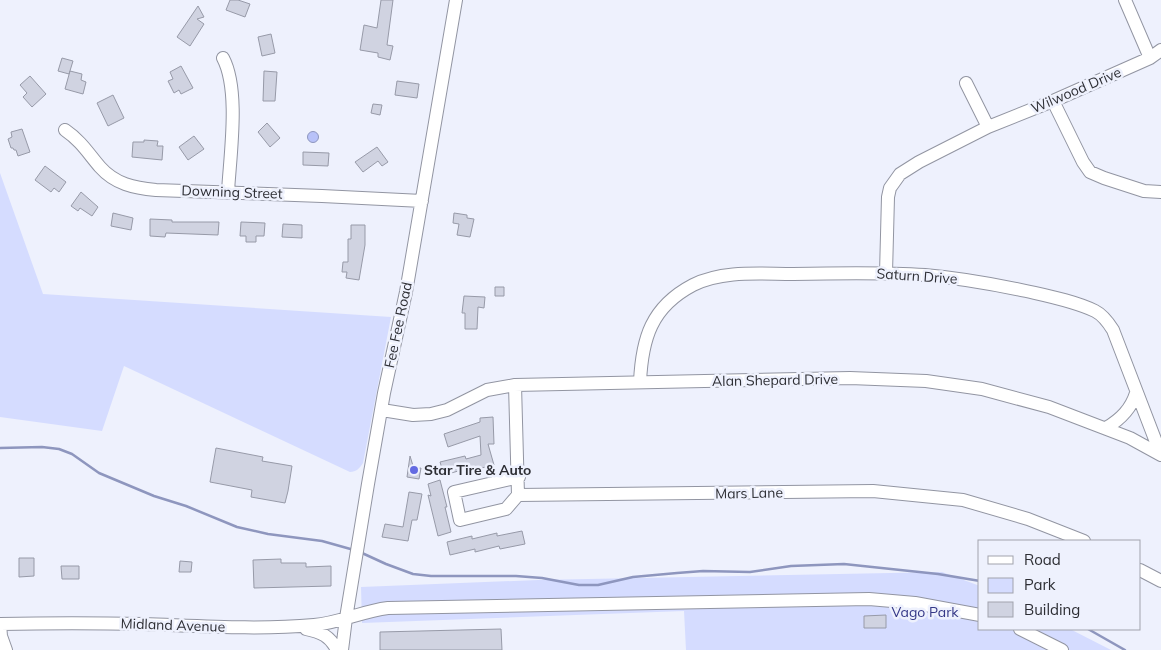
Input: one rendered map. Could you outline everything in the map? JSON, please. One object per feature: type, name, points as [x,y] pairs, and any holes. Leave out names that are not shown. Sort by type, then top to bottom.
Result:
[{"type":"street","name":"Fee Fee Road","points":[[342,650],[354,565],[406,292],[456,0]]},
{"type":"street","points":[[1125,0],[1150,58]]},
{"type":"street","name":"Wilwood Drive","points":[[886,273],[888,197],[890,188],[900,174],[919,162],[988,127],[1053,101],[1150,58],[1161,50]]},
{"type":"street","points":[[224,58],[233,91],[228,192]]},
{"type":"street","points":[[966,83],[988,127]]},
{"type":"street","points":[[1053,101],[1082,162],[1090,172],[1144,191],[1161,192]]},
{"type":"street","name":"Downing Street","points":[[66,130],[84,146],[105,173],[124,184],[137,188],[422,201]]},
{"type":"street","name":"Saturn Drive","points":[[640,382],[644,346],[656,318],[671,300],[711,278],[739,275],[886,273],[926,275],[985,283],[1049,297],[1095,311],[1104,318],[1113,330],[1161,455]]},
{"type":"street","name":"Alan Shepard Drive","points":[[382,410],[414,415],[431,414],[447,410],[487,390],[515,385],[850,378],[926,381],[982,389],[1026,400],[1106,428],[1130,438],[1161,455]]},
{"type":"street","points":[[515,385],[519,477],[518,496],[506,509],[460,520],[454,492],[519,477]]},
{"type":"street","points":[[1106,428],[1128,411],[1134,402],[1136,393]]},
{"type":"street","name":"Mars Lane","points":[[518,496],[873,491],[963,500],[1028,519],[1081,540]]},
{"type":"street","points":[[1141,570],[1160,580]]},
{"type":"street","name":"Midland Avenue","points":[[0,624],[88,623],[216,627],[292,626],[330,623],[365,612],[388,608],[868,599],[915,603],[978,615]]},
{"type":"street","points":[[0,624],[1,636],[6,650]]},
{"type":"street","points":[[292,626],[323,633],[331,640],[337,650]]},
{"type":"street","points":[[1022,630],[1062,650]]},
{"type":"green space","points":[[0,173],[43,294],[391,317],[361,467],[350,472],[124,366],[102,431],[0,417]]},
{"type":"green space","name":"Vago Park","points":[[942,572],[978,585],[978,630],[1072,630],[1111,650],[686,650],[684,611],[362,623],[361,587],[538,580]]},
{"type":"shaded area","points":[[313,131],[319,137],[313,143],[307,137]]},
{"type":"building","points":[[230,0],[238,0],[250,4],[245,17],[226,10]]},
{"type":"building","points":[[381,0],[393,0],[387,45],[393,46],[390,60],[378,57],[378,53],[360,50],[364,25],[377,28]]},
{"type":"building","points":[[198,6],[204,17],[197,19],[204,24],[190,46],[177,37]]},
{"type":"building","points":[[271,34],[275,53],[262,56],[258,37]]},
{"type":"building","points":[[62,58],[73,61],[69,74],[58,71]]},
{"type":"building","points":[[181,66],[193,88],[181,94],[179,90],[174,93],[168,81],[173,79],[170,72]]},
{"type":"building","points":[[70,71],[82,74],[81,80],[86,82],[83,94],[65,89]]},
{"type":"building","points":[[264,71],[277,72],[275,101],[263,101]]},
{"type":"building","points":[[30,76],[46,94],[32,107],[23,97],[27,93],[20,85]]},
{"type":"building","points":[[397,81],[419,84],[417,98],[395,95]]},
{"type":"building","points":[[113,95],[124,118],[108,126],[97,103]]},
{"type":"building","points":[[373,104],[382,105],[380,115],[371,113]]},
{"type":"building","points":[[267,123],[280,138],[270,147],[258,132]]},
{"type":"building","points":[[22,129],[30,152],[18,156],[16,150],[11,148],[8,139],[12,137],[11,132]]},
{"type":"building","points":[[194,136],[204,149],[188,160],[179,147]]},
{"type":"building","points":[[144,140],[158,141],[157,146],[163,146],[162,160],[132,157],[133,142],[144,142]]},
{"type":"building","points":[[377,147],[388,162],[382,166],[378,161],[363,172],[355,162]]},
{"type":"building","points":[[303,152],[329,153],[328,166],[303,165]]},
{"type":"building","points":[[45,166],[66,182],[59,192],[54,188],[51,192],[35,180]]},
{"type":"building","points":[[81,192],[98,207],[92,216],[80,208],[78,211],[71,206]]},
{"type":"building","points":[[113,213],[133,218],[131,230],[111,226]]},
{"type":"building","points":[[454,213],[467,215],[467,218],[474,219],[470,237],[457,235],[459,224],[453,223]]},
{"type":"building","points":[[150,219],[172,220],[172,222],[219,222],[218,235],[166,233],[165,237],[150,236]]},
{"type":"building","points":[[241,222],[265,223],[264,236],[256,236],[256,242],[246,242],[246,236],[240,236]]},
{"type":"building","points":[[283,224],[302,225],[302,238],[282,237]]},
{"type":"building","points":[[351,225],[365,225],[365,245],[359,280],[346,278],[347,272],[342,272],[343,262],[348,262],[348,239],[351,239]]},
{"type":"building","points":[[495,287],[504,287],[504,296],[495,296]]},
{"type":"building","points":[[464,296],[485,297],[484,308],[478,307],[477,329],[465,329],[465,313],[462,313]]},
{"type":"building","points":[[493,417],[494,444],[488,444],[494,465],[469,471],[469,468],[444,475],[440,462],[465,456],[466,459],[481,455],[480,436],[448,447],[444,434],[480,422],[480,418]]},
{"type":"building","points":[[216,448],[263,457],[262,461],[292,466],[285,503],[251,497],[252,490],[210,482]]},
{"type":"building","points":[[410,456],[414,469],[421,468],[419,479],[407,477]]},
{"type":"building","points":[[440,480],[451,532],[438,536],[428,495],[431,496],[428,484]]},
{"type":"building","points":[[409,492],[422,494],[417,520],[412,520],[408,541],[382,537],[385,524],[403,527]]},
{"type":"building","points":[[522,531],[525,544],[500,549],[499,546],[475,552],[475,549],[450,555],[447,542],[472,536],[472,539],[497,533],[497,536]]},
{"type":"building","points":[[19,558],[34,558],[34,576],[19,577]]},
{"type":"building","points":[[281,559],[281,563],[306,563],[306,567],[331,566],[331,586],[254,588],[253,560]]},
{"type":"building","points":[[180,561],[192,562],[191,572],[179,572]]},
{"type":"building","points":[[61,566],[79,566],[79,579],[62,579]]},
{"type":"building","points":[[886,615],[886,628],[864,628],[864,616]]},
{"type":"building","points":[[501,629],[502,650],[380,650],[380,632]]},
{"type":"waterway","points":[[0,448],[42,447],[59,449],[72,454],[99,473],[237,527],[268,534],[322,541],[354,550]]},
{"type":"waterway","points":[[362,553],[413,574],[431,576],[516,576],[542,578],[579,585],[598,585],[633,577],[677,573],[703,571],[750,572],[791,566],[844,564],[938,574],[978,581]]},
{"type":"waterway","points":[[1090,630],[1125,650]]},
{"type":"place","name":"Star Tire & Auto","points":[[414,470]]}]
